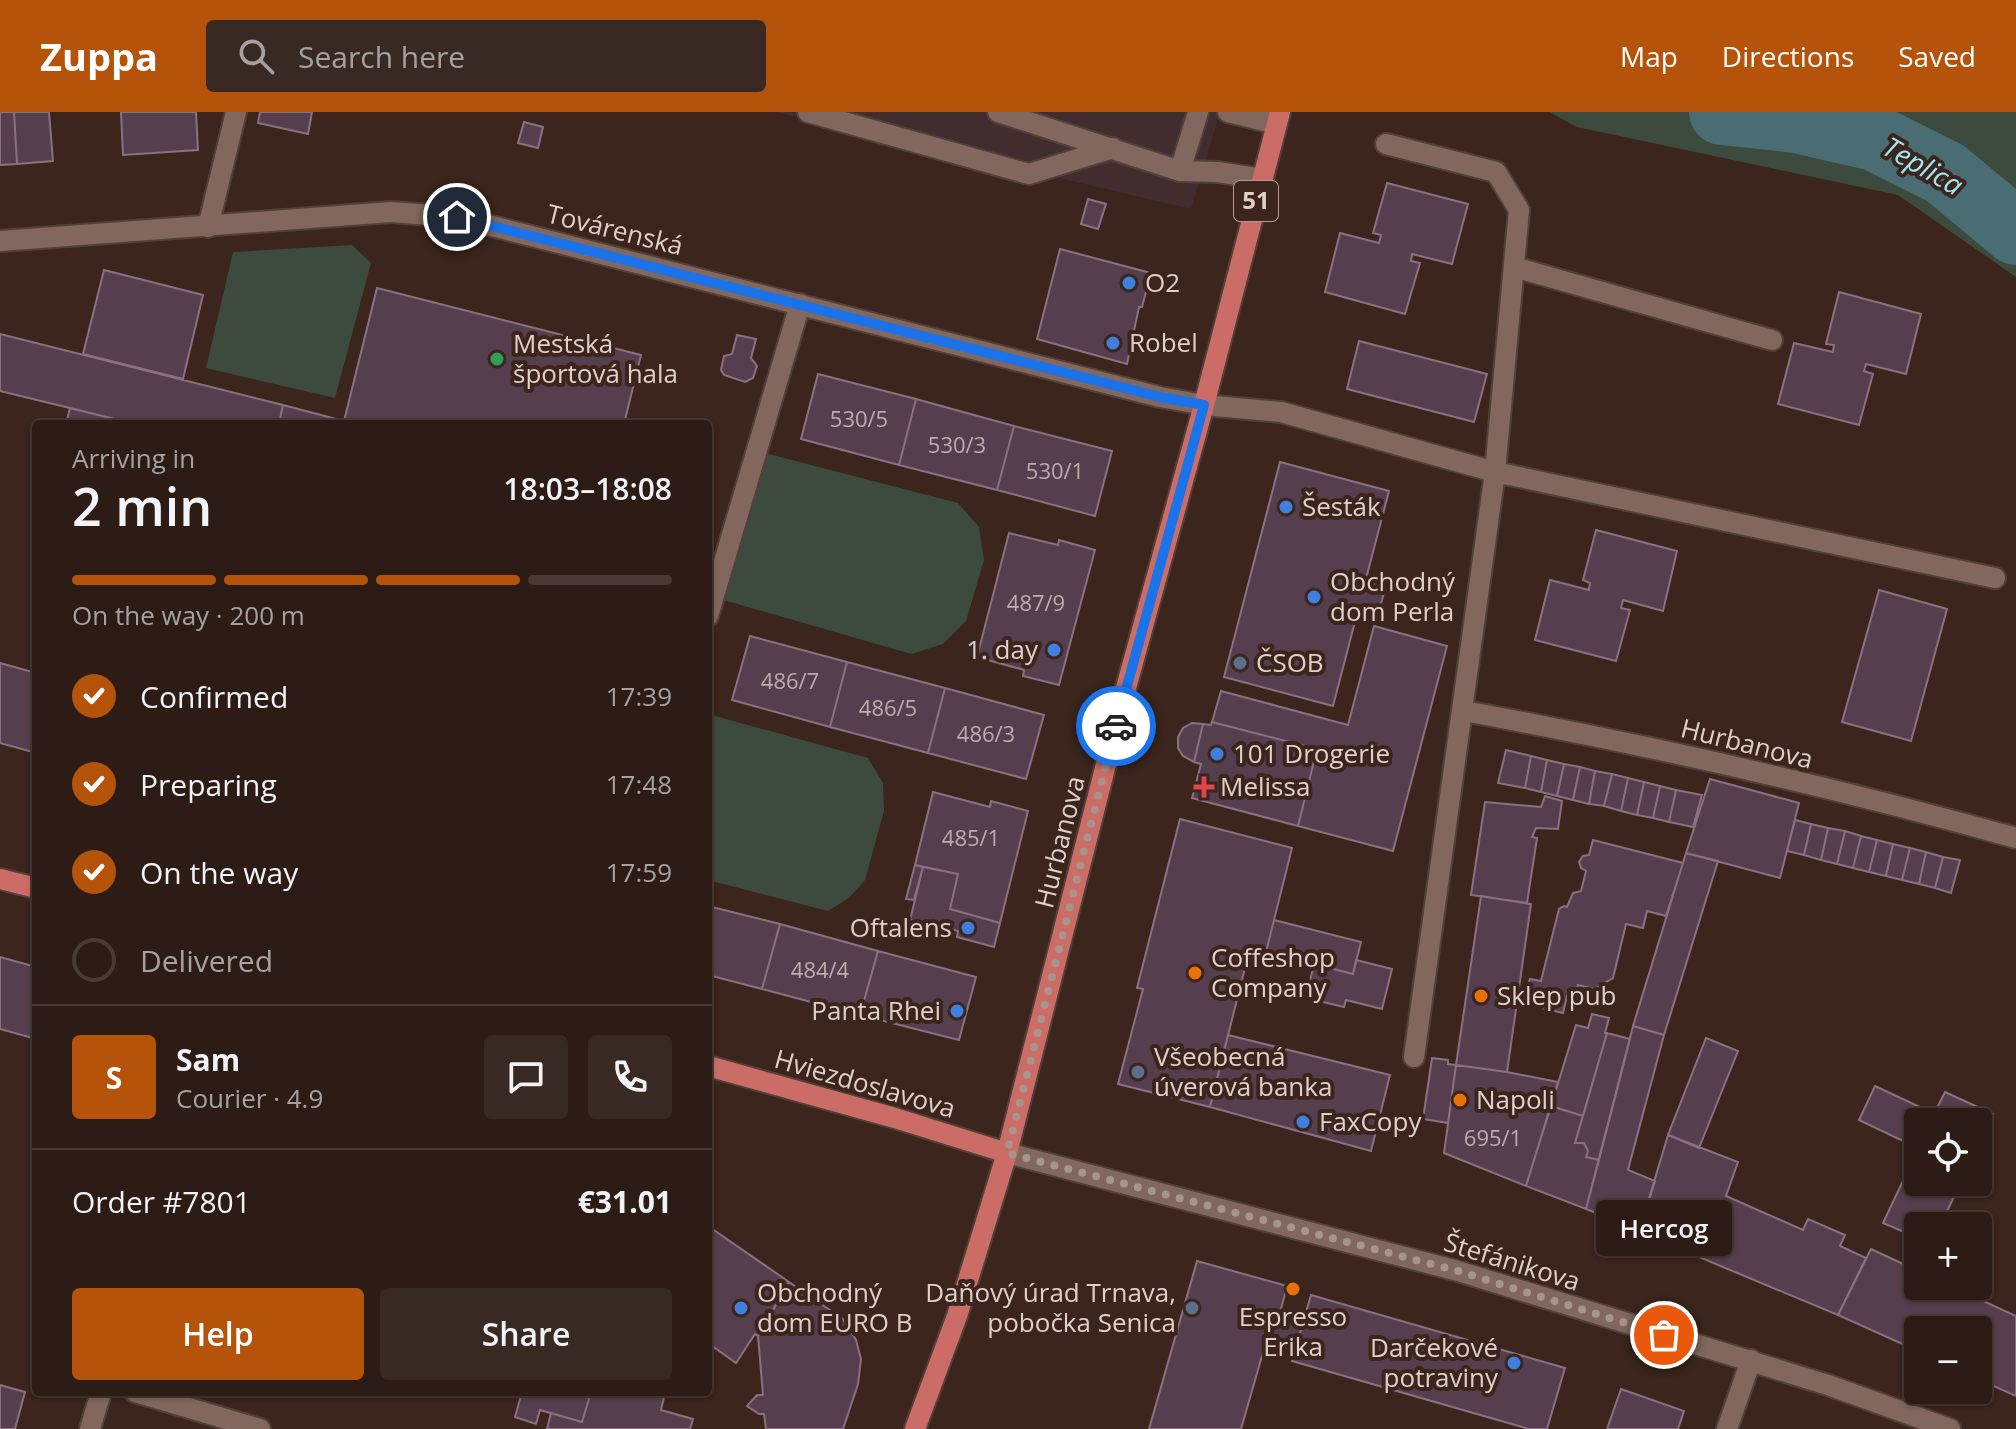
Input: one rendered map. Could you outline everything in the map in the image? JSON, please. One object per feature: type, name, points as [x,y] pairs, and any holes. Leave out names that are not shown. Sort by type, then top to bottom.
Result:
[{"type":"main road","name":"Hurbanova","points":[[1007,1153],[1118,717],[1204,405],[1278,118]]},
{"type":"main road","points":[[0,879],[32,887]]},
{"type":"main road","name":"Hviezdoslavova","points":[[712,1067],[1007,1153]]},
{"type":"main road","name":"51","points":[[915,1429],[957,1316],[1007,1153]]},
{"type":"street","points":[[208,227],[236,112]]},
{"type":"street","points":[[808,112],[1029,174],[1113,148]]},
{"type":"street","points":[[998,112],[1180,171],[1218,172],[1262,179]]},
{"type":"street","points":[[1180,171],[1198,112]]},
{"type":"street","points":[[1228,112],[1278,118]]},
{"type":"street","points":[[1386,144],[1496,172],[1519,210],[1495,472],[1414,1057]]},
{"type":"street","name":"Továrenská","points":[[0,241],[391,212],[457,217],[1160,397],[1204,405]]},
{"type":"street","points":[[1514,267],[1772,340]]},
{"type":"street","points":[[712,602],[800,304]]},
{"type":"street","points":[[1204,405],[1281,412],[1495,472],[1995,578]]},
{"type":"street","name":"Hurbanova","points":[[1464,711],[1609,737],[1930,813],[2016,838]]},
{"type":"street","name":"Štefánikova","points":[[1007,1153],[1458,1271],[1751,1360],[1950,1429]]},
{"type":"street","points":[[1727,1429],[1751,1360]]},
{"type":"street","points":[[90,1429],[100,1396]]},
{"type":"street","points":[[149,1396],[260,1429]]},
{"type":"shaded area","points":[[776,112],[1220,112],[1191,209]]},
{"type":"green space","points":[[1549,112],[2016,112],[2016,277],[1898,195],[1577,127]]},
{"type":"green space","points":[[352,245],[371,263],[335,398],[206,368],[233,252]]},
{"type":"green space","points":[[757,451],[958,503],[979,527],[984,560],[966,621],[943,644],[911,654],[713,597]]},
{"type":"green space","points":[[712,715],[868,758],[883,783],[884,811],[865,880],[849,898],[828,911],[712,881]]},
{"type":"building","points":[[0,112],[14,112],[17,164],[0,165]]},
{"type":"building","points":[[14,112],[49,112],[53,161],[17,164]]},
{"type":"building","points":[[121,112],[196,112],[198,150],[123,155]]},
{"type":"building","points":[[260,112],[312,112],[308,134],[258,123]]},
{"type":"building","points":[[524,122],[543,127],[538,148],[518,143]]},
{"type":"building","points":[[1387,183],[1468,204],[1452,264],[1412,254],[1411,261],[1420,263],[1405,314],[1325,292],[1340,233],[1379,243],[1381,235],[1373,233]]},
{"type":"building","points":[[1088,199],[1106,204],[1098,229],[1081,224]]},
{"type":"building","points":[[1060,249],[1151,273],[1142,307],[1139,307],[1127,364],[1037,339]]},
{"type":"building","points":[[104,270],[203,295],[183,379],[83,354]]},
{"type":"building","points":[[377,288],[641,355],[625,420],[344,420]]},
{"type":"building","points":[[1839,292],[1921,314],[1906,374],[1866,364],[1864,371],[1873,374],[1859,425],[1778,404],[1794,343],[1833,352],[1834,345],[1826,344]]},
{"type":"building","points":[[0,334],[283,405],[280,420],[119,420],[0,391]]},
{"type":"building","points":[[737,335],[756,339],[751,358],[757,366],[753,378],[745,382],[724,375],[721,370],[724,356],[732,354]]},
{"type":"building","points":[[1359,341],[1487,374],[1474,422],[1347,389]]},
{"type":"building","points":[[818,374],[916,399],[899,465],[801,439]]},
{"type":"building","points":[[916,399],[1014,426],[997,490],[899,465]]},
{"type":"building","points":[[283,405],[340,420],[280,420]]},
{"type":"building","points":[[70,408],[119,420],[67,420]]},
{"type":"building","points":[[1014,426],[1112,451],[1095,516],[997,490]]},
{"type":"building","name":"Obchodný dom Perla","points":[[1280,462],[1389,491],[1367,575],[1387,581],[1377,619],[1357,614],[1333,706],[1224,677]]},
{"type":"building","points":[[1596,530],[1677,551],[1663,611],[1623,600],[1621,608],[1630,610],[1616,661],[1535,640],[1550,580],[1589,590],[1590,583],[1583,580]]},
{"type":"building","points":[[1009,533],[1058,545],[1059,540],[1095,550],[1059,685],[1023,676],[1024,670],[977,657]]},
{"type":"building","points":[[1879,590],[1947,609],[1911,741],[1842,722]]},
{"type":"building","points":[[1374,626],[1447,646],[1393,851],[1298,826],[1317,749],[1212,722],[1221,691],[1348,725]]},
{"type":"building","points":[[750,636],[847,662],[830,727],[732,700]]},
{"type":"building","points":[[847,662],[945,688],[928,753],[830,727]]},
{"type":"building","points":[[0,663],[32,672],[32,752],[0,743]]},
{"type":"building","points":[[945,688],[1044,715],[1026,779],[928,753]]},
{"type":"building","points":[[1212,722],[1317,749],[1298,826],[1192,798],[1201,764],[1194,762],[1203,724],[1211,725]]},
{"type":"building","points":[[1192,723],[1203,724],[1194,762],[1183,756],[1178,748],[1178,737],[1183,728]]},
{"type":"building","points":[[1506,750],[1531,756],[1525,788],[1498,783]]},
{"type":"building","points":[[1531,756],[1547,760],[1541,792],[1525,788]]},
{"type":"building","points":[[1547,760],[1564,764],[1557,796],[1541,792]]},
{"type":"building","points":[[1564,764],[1580,767],[1573,800],[1557,796]]},
{"type":"building","points":[[1580,767],[1595,771],[1589,804],[1573,800]]},
{"type":"building","points":[[1595,771],[1612,774],[1604,806],[1589,804]]},
{"type":"building","points":[[1612,774],[1628,778],[1621,811],[1604,806]]},
{"type":"building","points":[[1628,778],[1644,782],[1637,815],[1621,811]]},
{"type":"building","points":[[1710,779],[1799,803],[1780,878],[1686,853]]},
{"type":"building","points":[[1644,782],[1660,786],[1653,818],[1637,815]]},
{"type":"building","points":[[1660,786],[1676,790],[1669,822],[1653,818]]},
{"type":"building","points":[[1676,790],[1702,795],[1693,827],[1669,822]]},
{"type":"building","points":[[933,792],[990,807],[991,801],[1028,811],[1000,923],[950,909],[958,874],[915,865]]},
{"type":"building","points":[[1545,796],[1562,801],[1558,829],[1536,828],[1532,837],[1537,838],[1527,903],[1471,895],[1485,802],[1541,807]]},
{"type":"building","points":[[1180,819],[1292,848],[1266,952],[1250,948],[1210,1107],[1118,1084],[1143,989],[1137,988]]},
{"type":"building","points":[[1795,820],[1811,824],[1804,855],[1787,851]]},
{"type":"building","points":[[1811,824],[1828,828],[1821,860],[1804,855]]},
{"type":"building","points":[[1828,828],[1845,831],[1837,864],[1821,860]]},
{"type":"building","points":[[1845,831],[1861,836],[1853,868],[1837,864]]},
{"type":"building","points":[[1861,836],[1877,840],[1869,872],[1853,868]]},
{"type":"building","points":[[1593,840],[1683,863],[1666,916],[1647,911],[1643,928],[1626,924],[1613,978],[1594,989],[1578,985],[1576,993],[1567,996],[1563,1013],[1524,1004],[1530,979],[1541,981],[1559,909],[1567,907],[1573,893],[1581,891],[1586,871],[1579,862],[1583,856],[1589,855]]},
{"type":"building","points":[[1877,840],[1893,844],[1886,876],[1869,872]]},
{"type":"building","points":[[1893,844],[1910,848],[1902,880],[1886,876]]},
{"type":"building","points":[[1910,848],[1926,852],[1919,884],[1902,880]]},
{"type":"building","points":[[1926,852],[1943,857],[1935,888],[1919,884]]},
{"type":"building","points":[[1686,853],[1718,861],[1664,1035],[1633,1026]]},
{"type":"building","points":[[1943,857],[1960,860],[1951,893],[1935,888]]},
{"type":"building","points":[[915,865],[923,867],[914,900],[906,899]]},
{"type":"building","points":[[923,867],[958,874],[950,909],[1000,923],[994,947],[957,937],[958,931],[910,920]]},
{"type":"building","points":[[1481,896],[1531,904],[1507,1072],[1456,1065]]},
{"type":"building","points":[[712,907],[780,924],[762,989],[712,976]]},
{"type":"building","points":[[1274,920],[1361,942],[1353,974],[1266,952]]},
{"type":"building","points":[[780,924],[878,951],[860,1015],[762,989]]},
{"type":"building","points":[[878,951],[976,977],[959,1040],[860,1015]]},
{"type":"building","points":[[0,957],[32,966],[32,1038],[0,1029]]},
{"type":"building","points":[[1356,960],[1392,969],[1382,1009],[1346,1000],[1344,1007],[1306,998],[1314,964],[1353,974]]},
{"type":"building","points":[[1592,1014],[1609,1018],[1583,1116],[1551,1106],[1576,1025],[1588,1028]]},
{"type":"building","points":[[1633,1026],[1664,1035],[1628,1170],[1655,1181],[1639,1232],[1586,1209]]},
{"type":"building","points":[[1607,1033],[1630,1039],[1599,1160],[1586,1157],[1588,1151],[1584,1143],[1575,1143]]},
{"type":"building","points":[[1228,1035],[1390,1075],[1371,1151],[1210,1107]]},
{"type":"building","points":[[1706,1038],[1738,1051],[1699,1148],[1668,1135]]},
{"type":"building","points":[[1432,1058],[1448,1060],[1448,1064],[1456,1065],[1448,1123],[1423,1119]]},
{"type":"building","points":[[1456,1065],[1558,1082],[1526,1186],[1444,1153]]},
{"type":"building","points":[[1875,1086],[1922,1108],[1904,1108],[1904,1142],[1859,1120]]},
{"type":"building","points":[[1945,1092],[1980,1108],[1937,1108]]},
{"type":"building","points":[[1551,1106],[1583,1116],[1575,1143],[1584,1143],[1588,1151],[1586,1157],[1599,1160],[1586,1209],[1526,1186]]},
{"type":"building","points":[[1668,1135],[1738,1162],[1726,1196],[1803,1230],[1808,1219],[1845,1235],[1840,1246],[1866,1258],[1838,1315],[1639,1232]]},
{"type":"building","points":[[1904,1179],[1904,1196],[1954,1196],[1947,1212],[1904,1212],[1904,1232],[1883,1223]]},
{"type":"building","name":"Obchodný dom EURO B","points":[[712,1229],[789,1282],[758,1336],[755,1334],[736,1363],[712,1346]]},
{"type":"building","points":[[1871,1249],[1904,1264],[1904,1300],[1981,1300],[2016,1316],[2016,1396],[1992,1385],[1992,1316],[1904,1316],[1904,1345],[1838,1315]]},
{"type":"building","points":[[1197,1261],[1287,1286],[1280,1313],[1304,1320],[1295,1350],[1266,1342],[1241,1429],[1149,1429]]},
{"type":"building","points":[[789,1282],[843,1319],[856,1340],[861,1359],[858,1384],[843,1429],[766,1429],[764,1414],[747,1406],[757,1395],[763,1395],[758,1336]]},
{"type":"building","points":[[1311,1295],[1565,1368],[1547,1429],[1529,1429],[1292,1361]]},
{"type":"building","points":[[0,1385],[25,1392],[15,1429],[0,1429]]},
{"type":"building","points":[[1621,1389],[1684,1411],[1678,1429],[1607,1429]]},
{"type":"building","points":[[521,1396],[590,1396],[582,1422],[540,1410],[536,1424],[515,1417]]},
{"type":"building","points":[[590,1396],[664,1396],[661,1410],[693,1419],[690,1429],[547,1429],[551,1413],[582,1422]]},
{"type":"waterway","name":"Teplica","points":[[1722,112],[1797,120],[1875,138],[1945,173],[2016,232]]},
{"type":"way so far","points":[[1116,726],[1007,1153],[1458,1271],[1664,1335]]},
{"type":"place","name":"O2","points":[[1129,283]]},
{"type":"place","name":"Robel","points":[[1113,343]]},
{"type":"place","name":"Mestská športová hala","points":[[497,359]]},
{"type":"place","name":"Šesták","points":[[1286,507]]},
{"type":"place","name":"Obchodný dom Perla","points":[[1314,597]]},
{"type":"place","name":"1. day","points":[[1054,650]]},
{"type":"place","name":"ČSOB","points":[[1240,663]]},
{"type":"place","name":"101 Drogerie","points":[[1217,754]]},
{"type":"place","name":"Melissa","points":[[1204,787]]},
{"type":"place","name":"Oftalens","points":[[968,928]]},
{"type":"place","name":"Coffeshop Company","points":[[1195,973]]},
{"type":"place","name":"Sklep pub","points":[[1481,996]]},
{"type":"place","name":"Panta Rhei","points":[[957,1011]]},
{"type":"place","name":"Všeobecná úverová banka","points":[[1138,1072]]},
{"type":"place","name":"Napoli","points":[[1460,1100]]},
{"type":"place","name":"FaxCopy","points":[[1303,1122]]},
{"type":"place","name":"Espresso Erika","points":[[1293,1289]]},
{"type":"place","name":"Obchodný dom EURO B","points":[[741,1308]]},
{"type":"place","name":"Daňový úrad Trnava, pobočka Senica","points":[[1192,1308]]},
{"type":"place","name":"Hercog","points":[[1664,1335]]},
{"type":"place","name":"Darčekové potraviny","points":[[1514,1363]]},
{"type":"route","points":[[457,217],[1160,397],[1204,405],[1116,726]]}]
